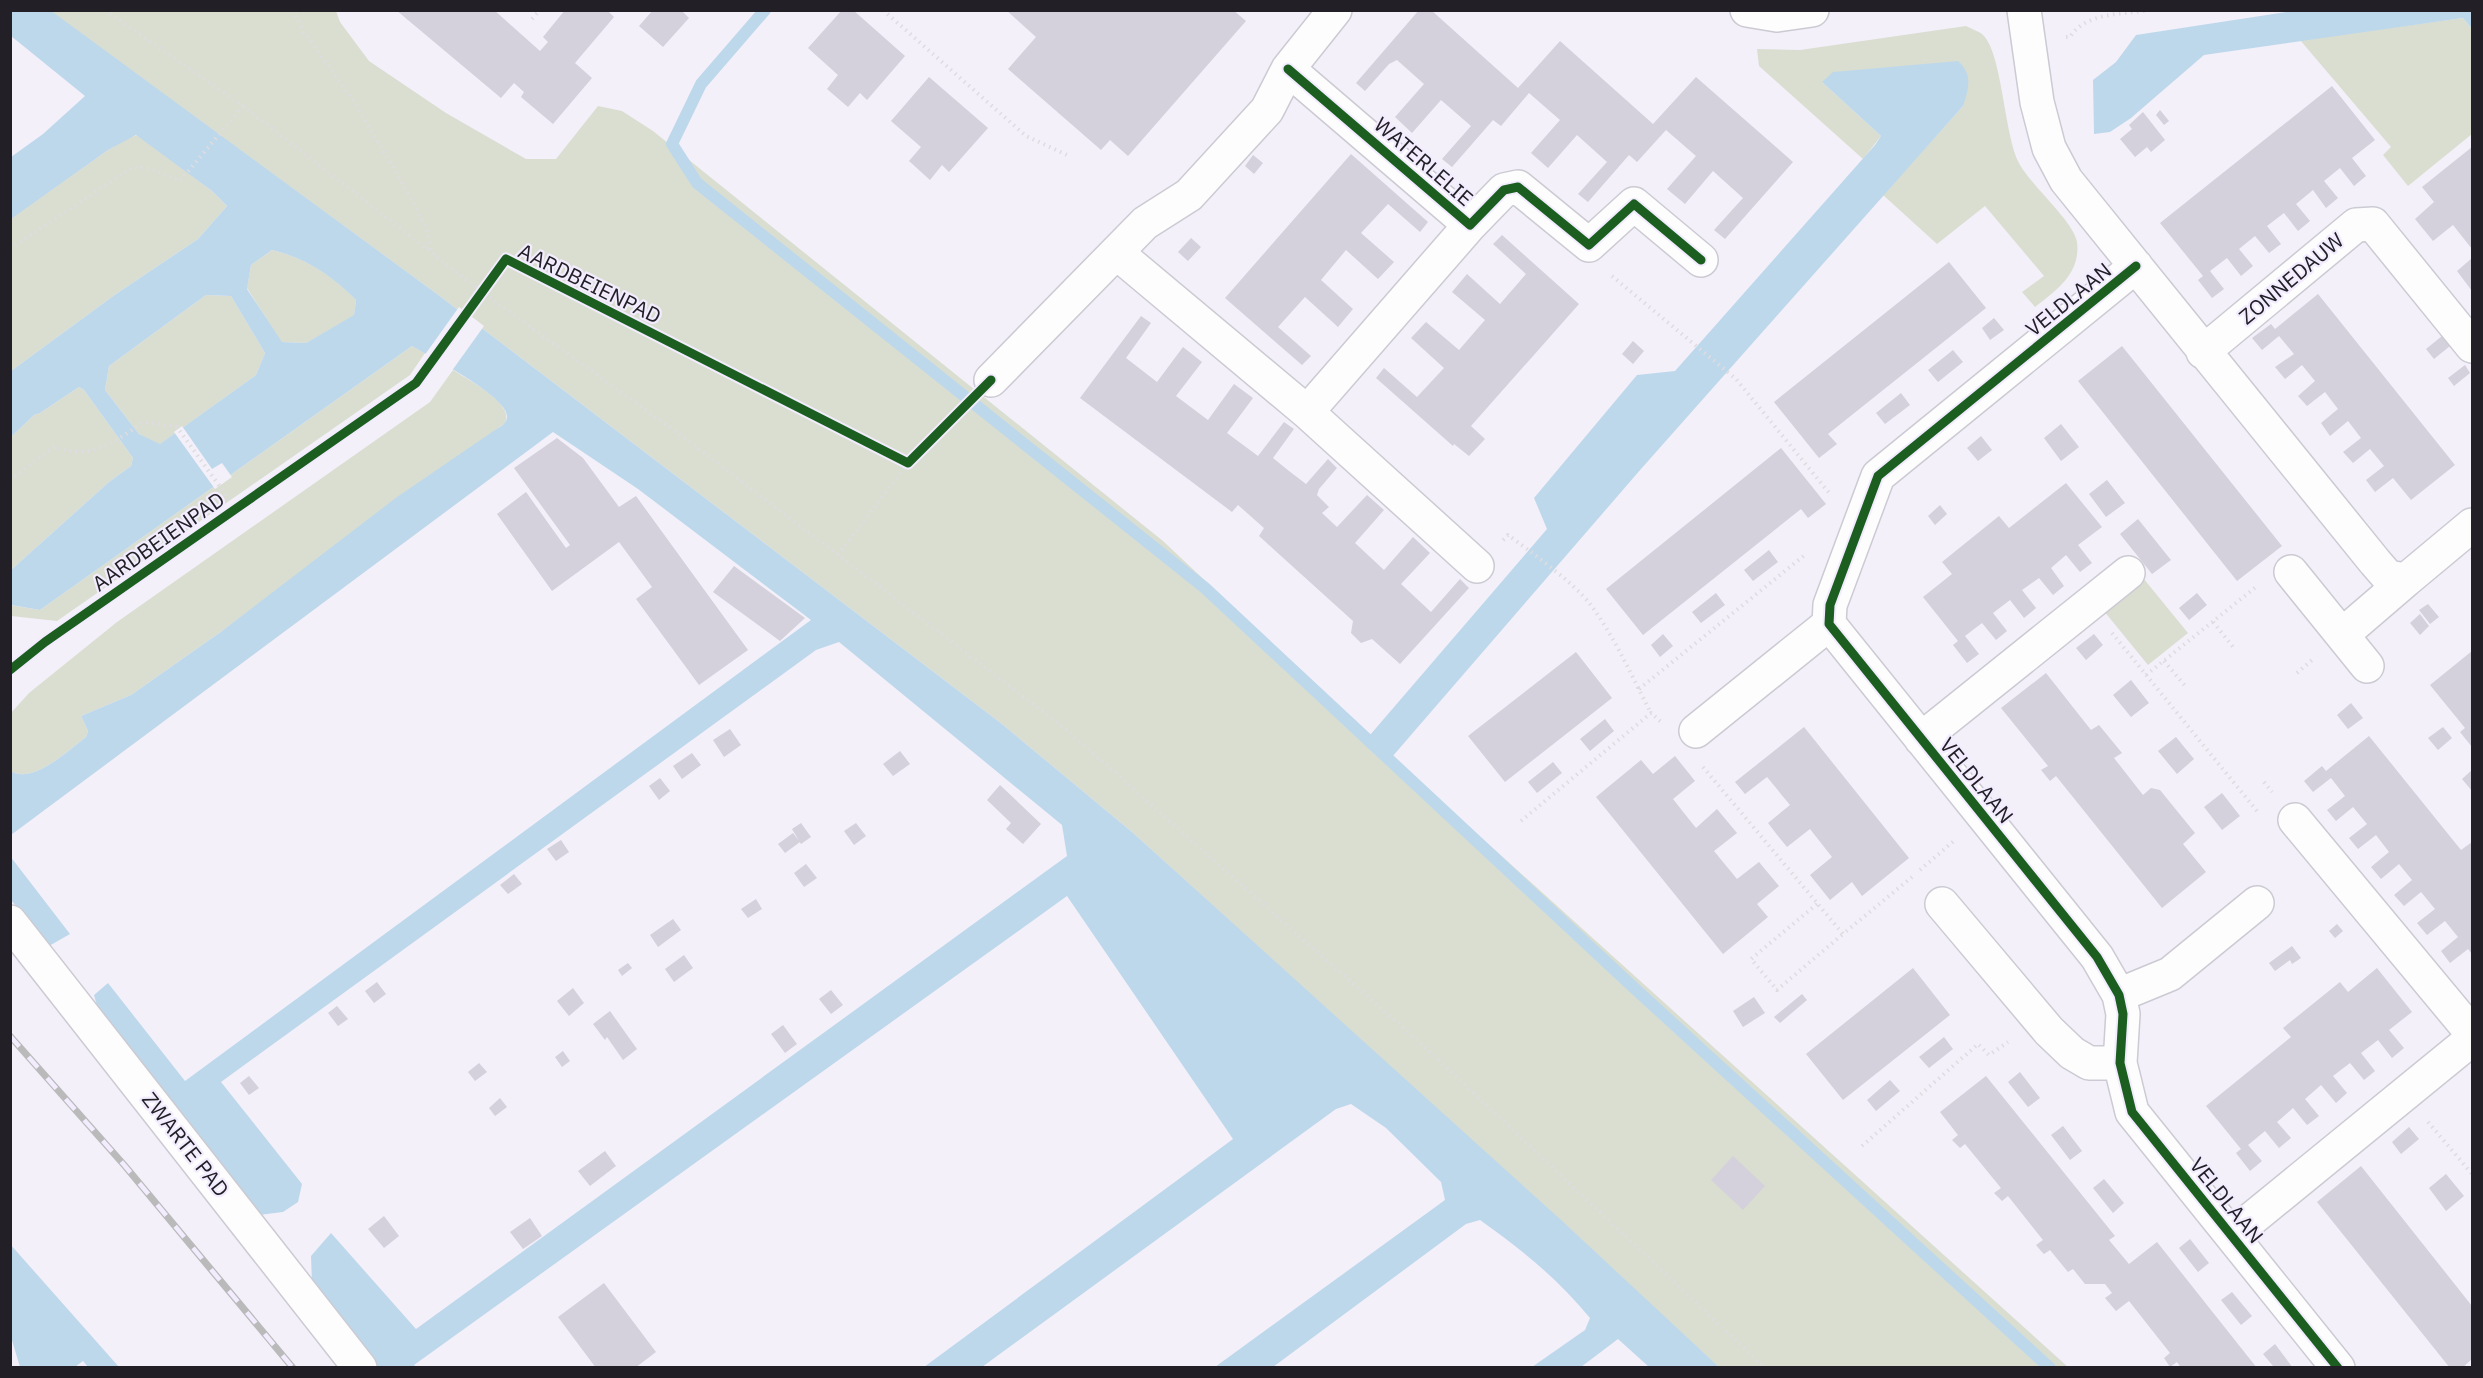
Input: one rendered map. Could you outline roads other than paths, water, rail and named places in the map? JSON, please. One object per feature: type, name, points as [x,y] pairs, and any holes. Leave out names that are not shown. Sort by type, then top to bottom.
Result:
[{"type":"street","points":[[991,380],[1145,223],[1189,195],[1267,110],[1288,69],[1335,10]]},
{"type":"street","points":[[1747,10],[1777,15],[1812,10]]},
{"type":"street","points":[[2026,25],[2037,102],[2049,148],[2066,180],[2388,577],[2406,580]]},
{"type":"street","name":"WATERLELIE","points":[[1288,69],[1470,225]]},
{"type":"street","name":"WATERLELIE","points":[[1307,412],[1504,189],[1518,187],[1588,245],[1634,204],[1701,260]]},
{"type":"street","name":"ZONNEDAUW","points":[[2204,352],[2356,225],[2373,224],[2472,346]]},
{"type":"street","points":[[1117,253],[1307,412],[1478,567]]},
{"type":"street","name":"VELDLAAN","points":[[2136,266],[1878,477],[1830,606],[1829,624],[2097,957],[2120,994],[2122,1014],[2120,1063],[2132,1112],[2338,1368]]},
{"type":"street","points":[[2342,634],[2472,525]]},
{"type":"street","points":[[2291,572],[2367,666]]},
{"type":"street","name":"VELDLAAN","points":[[1921,739],[2128,573]]},
{"type":"street","points":[[1689,737],[1829,624]]},
{"type":"street","points":[[2295,820],[2472,1033]]},
{"type":"street","points":[[2120,994],[2170,974],[2257,903]]},
{"type":"street","points":[[1942,904],[2049,1031],[2072,1053],[2089,1063],[2120,1063]]},
{"type":"street","name":"ZWARTE PAD","points":[[10,922],[360,1368]]},
{"type":"street","name":"VELDLAAN","points":[[2232,1235],[2472,1039]]},
{"type":"water","points":[[50,10],[437,294],[1002,724],[1132,832],[1560,1219],[1719,1367],[1649,1367],[1618,1339],[1581,1367],[1532,1367],[1585,1330],[1590,1318],[1538,1265],[1480,1220],[1466,1224],[1273,1367],[1215,1367],[1445,1200],[1441,1182],[1386,1128],[1351,1104],[1336,1109],[982,1367],[924,1367],[1233,1139],[1067,896],[414,1365],[416,1367],[376,1367],[312,1284],[311,1256],[331,1233],[416,1329],[1067,856],[1062,825],[839,642],[816,650],[221,1082],[302,1184],[298,1202],[283,1212],[259,1215],[99,1013],[94,995],[108,983],[185,1081],[811,620],[638,489],[553,432],[11,835],[11,771],[20,774],[29,773],[39,770],[60,757],[86,737],[88,731],[81,716],[131,695],[222,631],[397,497],[501,426],[507,417],[504,409],[482,388],[412,346],[40,610],[11,605],[11,570],[109,482],[131,466],[133,458],[84,390],[79,387],[34,415],[11,437],[11,371],[116,294],[198,239],[227,206],[212,191],[136,135],[108,150],[11,219],[11,157],[43,134],[85,96],[11,36],[11,11]],"holes":[[[272,250],[307,263],[337,283],[356,300],[354,315],[306,343],[282,342],[247,289],[251,265]],[[206,295],[231,296],[265,353],[256,375],[160,444],[139,434],[105,390],[109,366]]]},
{"type":"water","points":[[2293,11],[2472,11],[2472,29],[2463,18],[2204,55],[2131,118],[2110,132],[2094,134],[2093,80],[2116,62],[2136,35]]},
{"type":"water","points":[[1958,61],[1968,76],[1967,94],[1963,106],[1641,469],[1392,757],[1370,735],[1547,529],[1534,498],[1637,375],[1675,371],[1881,136],[1822,82],[1833,72]]},
{"type":"water","points":[[10,856],[70,934],[49,946],[11,900]]},
{"type":"water","points":[[10,1244],[119,1367],[88,1367],[83,1361],[75,1367],[20,1367],[11,1337]]},
{"type":"waterway","points":[[765,10],[701,84],[672,144],[697,183],[1205,588],[1632,986],[2050,1368]]},
{"type":"railway","points":[[10,1036],[125,1166],[293,1368]]}]
